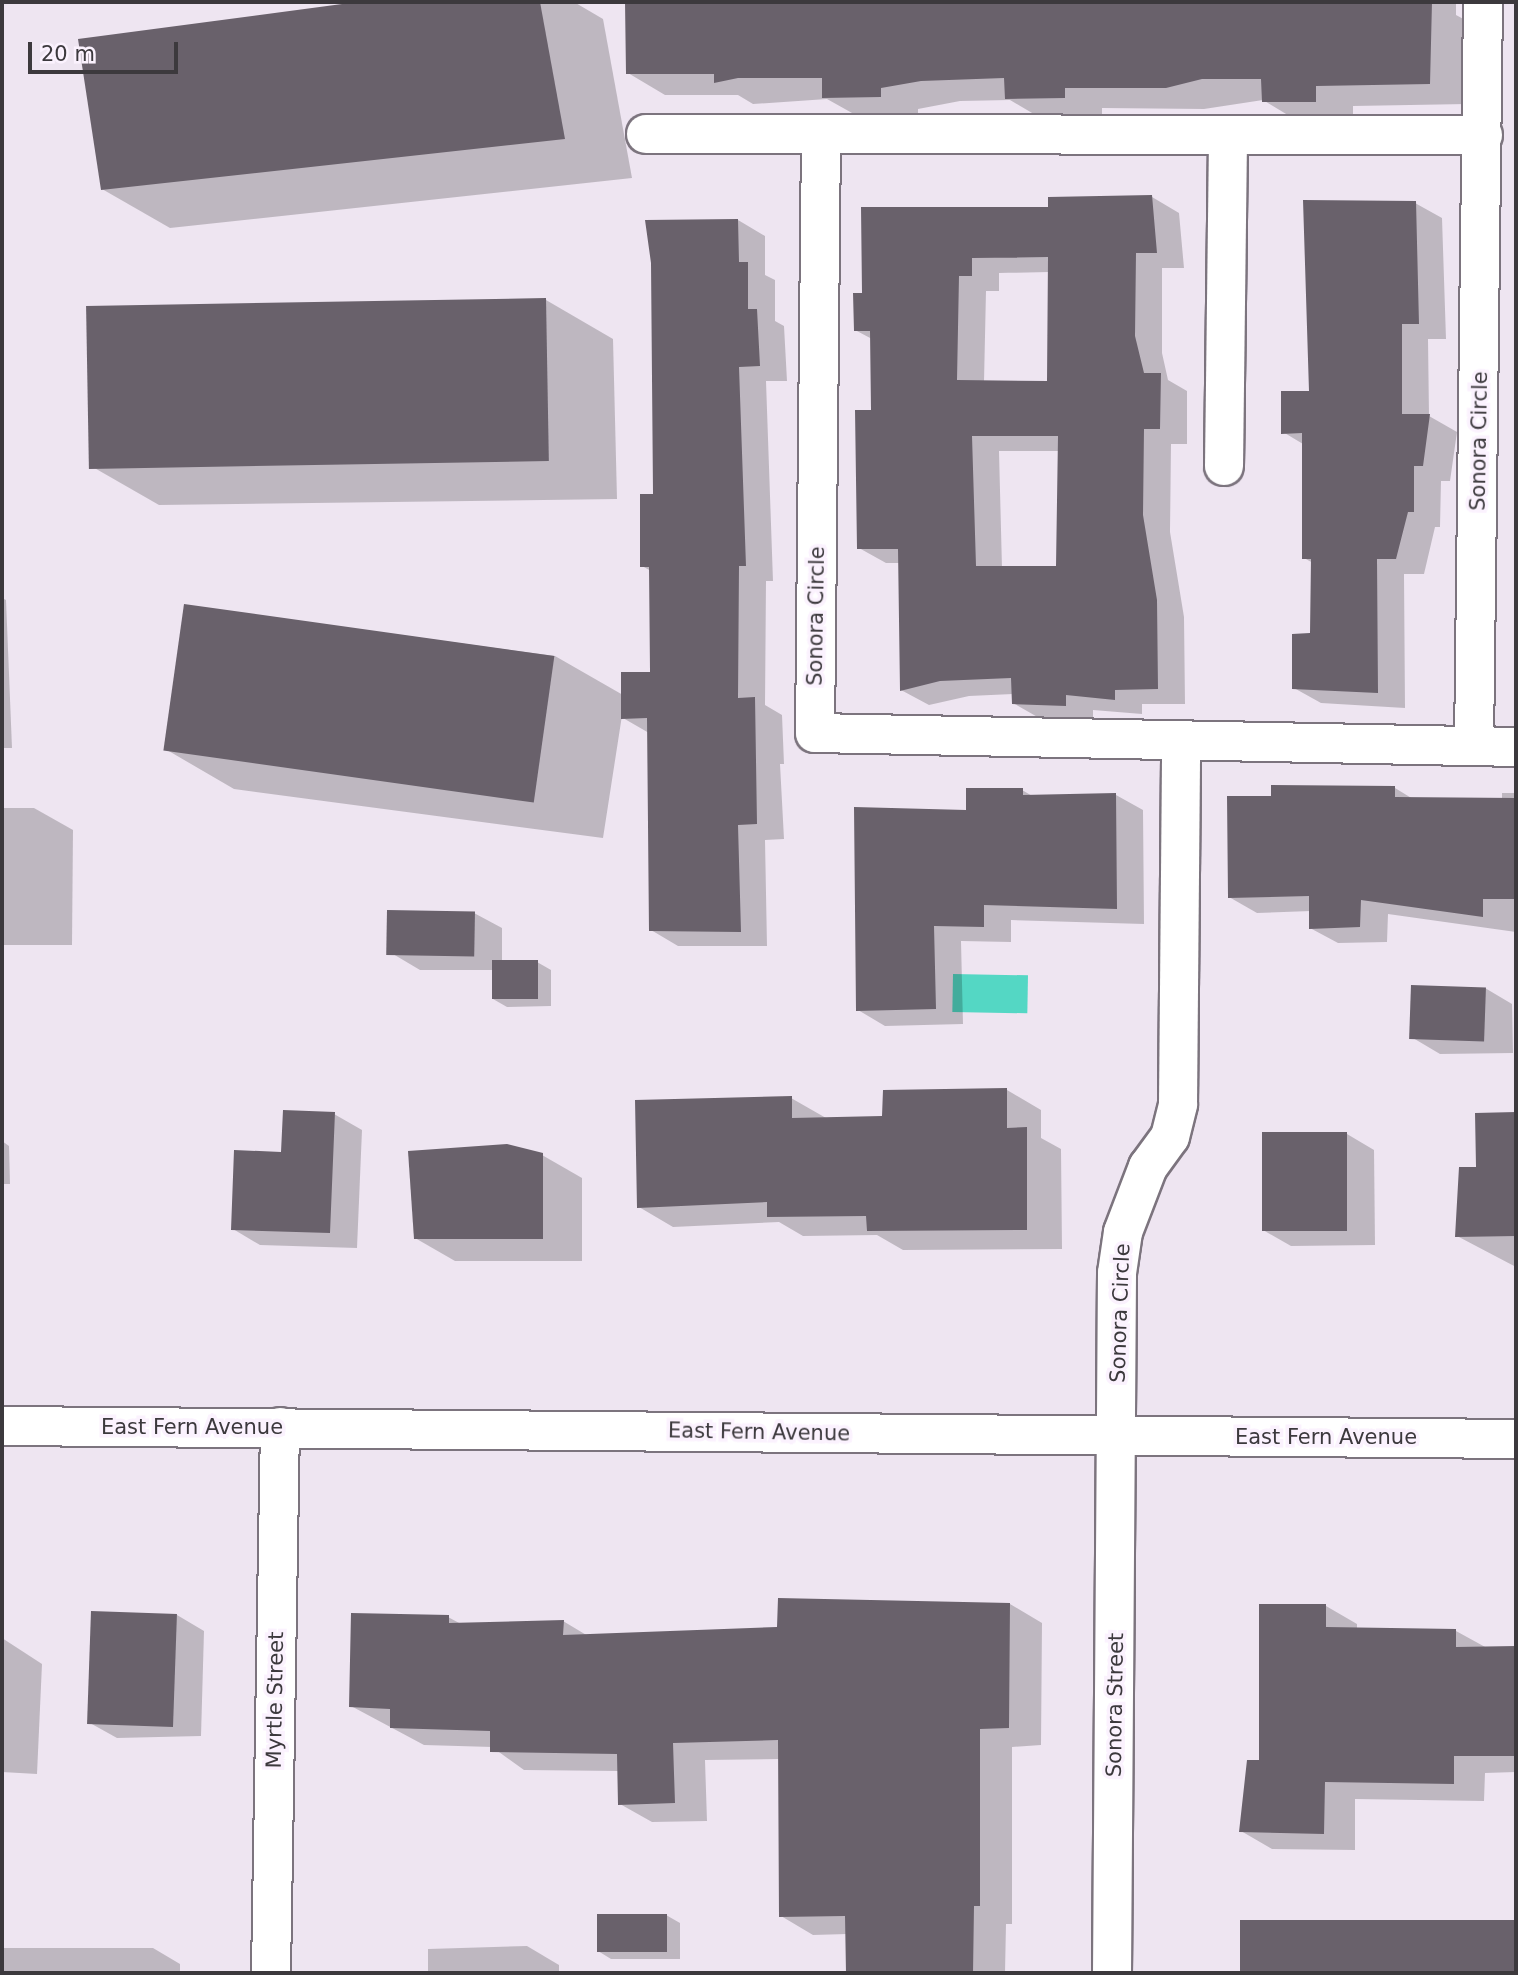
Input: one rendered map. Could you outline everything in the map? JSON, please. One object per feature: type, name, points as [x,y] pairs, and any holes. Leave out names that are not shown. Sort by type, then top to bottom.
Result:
[{"type":"street","name":"Sonora Circle","points":[[1474,746],[1483,2]]},
{"type":"street","points":[[646,134],[1228,137],[1483,135]]},
{"type":"street","name":"Sonora Circle","points":[[821,134],[815,733],[1516,747]]},
{"type":"street","points":[[1224,466],[1228,137]]},
{"type":"street","name":"Sonora Circle","points":[[1117,1436],[1117,1273],[1123,1232],[1148,1167],[1170,1137],[1178,1104],[1181,741]]},
{"type":"street","name":"East Fern Avenue","points":[[2,1426],[1516,1439]]},
{"type":"street","name":"Myrtle Street","points":[[271,1973],[280,1427]]},
{"type":"street","name":"Sonora Street","points":[[1112,1973],[1117,1436]]},
{"type":"shaded area","points":[[953,974],[1028,975],[1027,1013],[952,1012]]},
{"type":"building","points":[[357,2],[540,2],[565,139],[101,190],[78,39]]},
{"type":"building","points":[[625,2],[1432,2],[1430,84],[1316,86],[1316,102],[1262,102],[1261,79],[1202,79],[1166,88],[1065,88],[1065,98],[1005,99],[1004,78],[921,81],[881,88],[881,97],[822,98],[822,78],[738,78],[714,83],[714,74],[626,74]]},
{"type":"building","points":[[1152,195],[1157,253],[1136,253],[1135,336],[1144,373],[1161,373],[1160,429],[1144,429],[1143,515],[1157,600],[1158,689],[1115,690],[1115,700],[1066,695],[1066,706],[1012,704],[1011,678],[940,681],[900,691],[898,549],[857,549],[855,410],[871,410],[870,331],[854,331],[853,293],[862,293],[861,207],[1048,207],[1048,197]],"holes":[[[1048,257],[1047,381],[957,380],[959,276],[972,276],[972,258]],[[972,436],[1058,436],[1056,566],[976,566]]]},
{"type":"building","points":[[1303,200],[1416,201],[1419,324],[1402,324],[1402,414],[1430,414],[1423,466],[1414,466],[1414,512],[1408,512],[1396,559],[1377,559],[1378,693],[1292,689],[1292,634],[1310,633],[1311,559],[1302,559],[1302,433],[1281,434],[1281,391],[1309,391]]},
{"type":"building","points":[[738,219],[739,262],[748,262],[748,309],[757,309],[760,366],[739,367],[746,566],[739,566],[738,698],[755,697],[757,824],[738,825],[741,932],[649,931],[647,718],[621,719],[621,672],[650,672],[649,567],[640,567],[640,494],[653,494],[651,263],[645,220]]},
{"type":"building","points":[[546,298],[549,461],[89,469],[86,306]]},
{"type":"building","points":[[184,604],[554,656],[534,803],[163,751]]},
{"type":"building","points":[[1271,785],[1395,786],[1395,797],[1516,798],[1516,899],[1483,899],[1483,917],[1361,900],[1360,927],[1309,929],[1309,896],[1228,898],[1227,796],[1271,796]]},
{"type":"building","points":[[966,788],[1023,788],[1023,795],[1116,793],[1117,909],[984,905],[984,927],[934,926],[936,1009],[856,1011],[854,807],[966,810]]},
{"type":"building","points":[[387,910],[475,912],[474,957],[386,955]]},
{"type":"building","points":[[492,960],[538,960],[538,999],[492,999]]},
{"type":"building","points":[[1411,985],[1486,988],[1484,1042],[1409,1039]]},
{"type":"building","points":[[1007,1088],[1007,1128],[1027,1127],[1027,1230],[867,1231],[866,1216],[767,1217],[767,1202],[637,1208],[635,1100],[792,1096],[792,1118],[882,1116],[883,1090]]},
{"type":"building","points":[[283,1110],[335,1112],[330,1233],[231,1230],[234,1150],[281,1152]]},
{"type":"building","points":[[1516,1112],[1516,1236],[1455,1237],[1459,1167],[1476,1167],[1475,1113]]},
{"type":"building","points":[[1262,1132],[1347,1132],[1347,1231],[1262,1231]]},
{"type":"building","points":[[507,1144],[543,1153],[543,1239],[414,1239],[408,1151]]},
{"type":"building","points":[[778,1598],[1010,1603],[1009,1728],[980,1729],[980,1906],[974,1906],[973,1973],[846,1973],[845,1916],[779,1917],[778,1740],[673,1743],[675,1803],[618,1805],[617,1754],[490,1752],[490,1731],[390,1728],[390,1709],[349,1707],[351,1613],[449,1615],[449,1623],[564,1620],[563,1635],[777,1627]]},
{"type":"building","points":[[1259,1604],[1326,1604],[1326,1627],[1456,1629],[1456,1647],[1516,1646],[1516,1756],[1454,1756],[1454,1784],[1325,1782],[1324,1834],[1239,1832],[1247,1760],[1259,1760]]},
{"type":"building","points":[[91,1611],[177,1614],[173,1727],[87,1724]]},
{"type":"building","points":[[597,1914],[667,1914],[667,1952],[597,1952]]},
{"type":"building","points":[[1240,1920],[1516,1920],[1516,1973],[1240,1973]]}]
